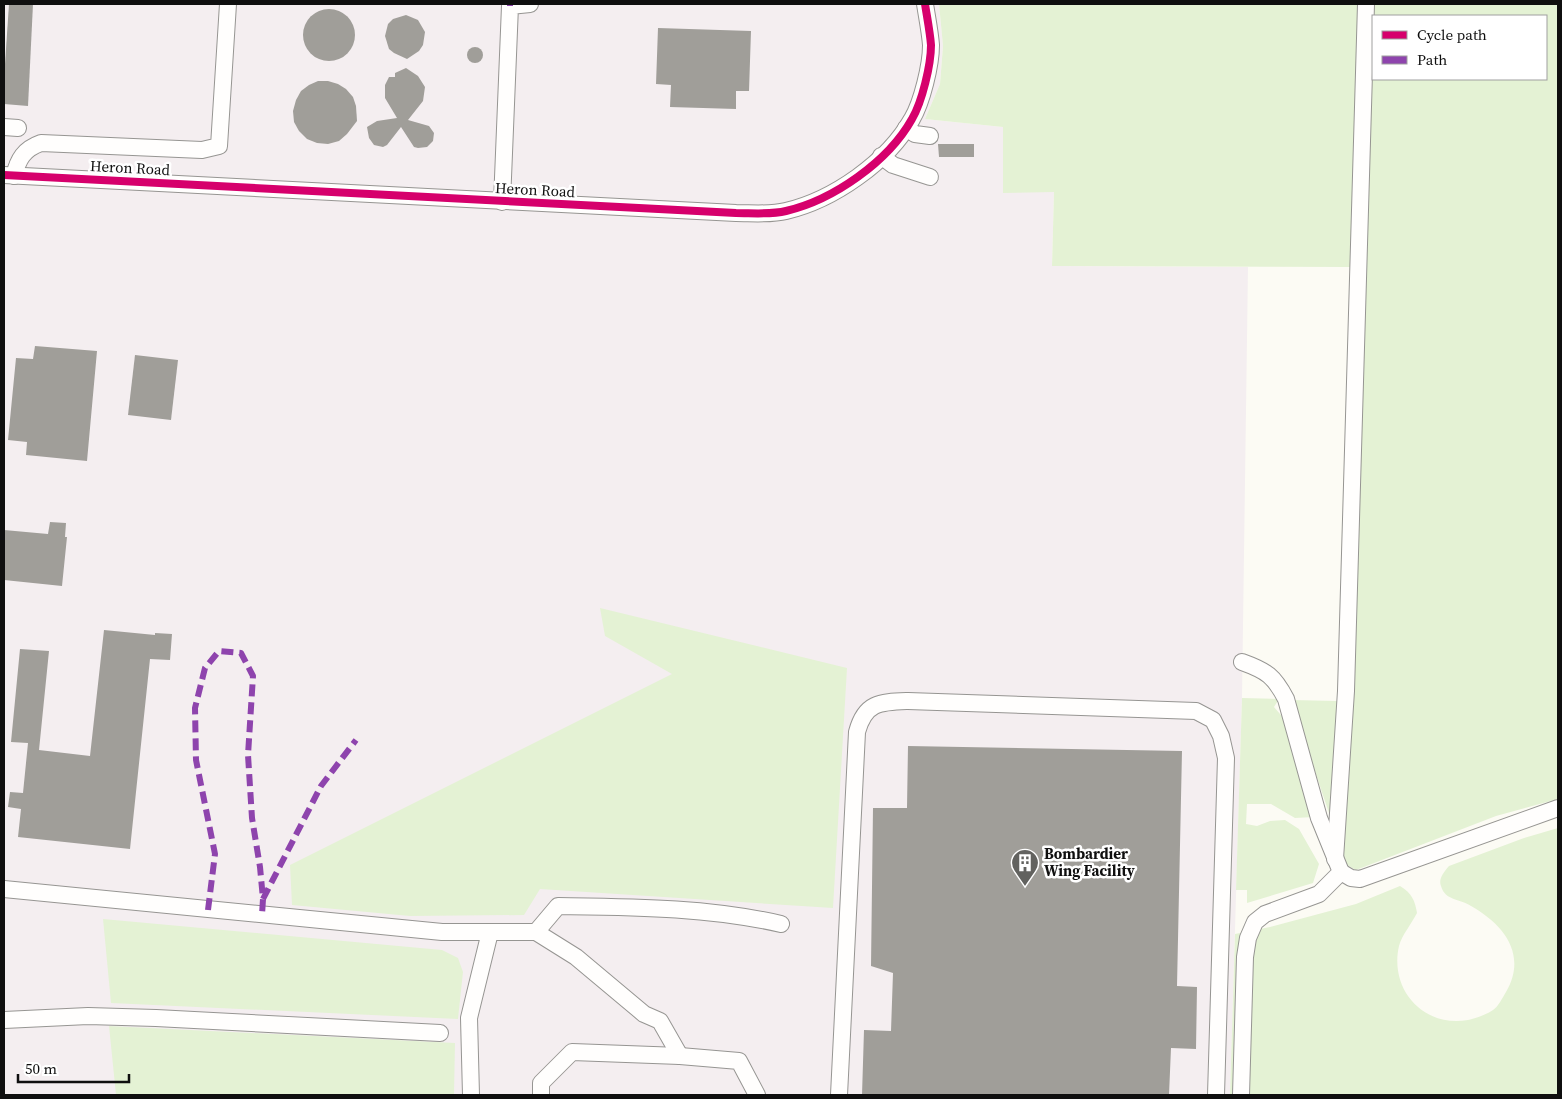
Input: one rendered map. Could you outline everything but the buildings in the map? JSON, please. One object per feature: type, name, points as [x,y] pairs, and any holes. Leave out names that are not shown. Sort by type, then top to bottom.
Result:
[{"type":"street","points":[[9,176],[30,147],[41,143],[202,150],[219,146],[228,4]]},
{"type":"street","points":[[502,202],[510,6],[530,4]]},
{"type":"street","name":"Heron Road","points":[[9,176],[736,213],[784,212],[815,202],[870,168],[896,142],[913,118],[927,80],[931,46],[925,4]]},
{"type":"street","points":[[1241,1095],[1245,957],[1248,938],[1256,922],[1265,914],[1319,894],[1338,865],[1346,691],[1366,4]]},
{"type":"street","points":[[906,128],[915,134],[930,136]]},
{"type":"street","points":[[881,156],[893,165],[930,176]]},
{"type":"street","points":[[1242,662],[1261,669],[1278,682],[1286,700],[1319,818],[1338,865],[1351,878],[1360,879],[1558,808]]},
{"type":"street","points":[[839,1095],[858,732],[861,718],[871,707],[886,702],[908,701],[1196,711],[1213,720],[1221,736],[1226,758],[1216,1095]]},
{"type":"street","points":[[4,889],[442,932],[536,932],[576,957],[644,1014],[660,1021],[680,1056]]},
{"type":"street","points":[[536,932],[558,906],[671,910],[752,918],[780,924]]},
{"type":"street","points":[[471,1095],[469,1018],[490,932]]},
{"type":"street","points":[[4,1020],[79,1016],[127,1017],[440,1033]]},
{"type":"street","points":[[541,1095],[541,1083],[572,1052],[680,1056],[739,1061],[756,1095]]},
{"type":"shaded area","points":[[4,4],[939,4],[943,46],[940,84],[925,119],[1003,127],[1054,192],[1052,266],[1248,267],[1242,698],[1230,1095],[4,1095]]},
{"type":"green space","points":[[939,4],[1360,4],[1352,267],[1052,266],[1054,192],[1003,193],[1003,127],[925,119],[940,84],[943,46]]},
{"type":"green space","points":[[1371,4],[1558,4],[1558,799],[1496,816],[1356,870],[1347,865],[1342,857]]},
{"type":"green space","points":[[600,608],[847,668],[833,908],[540,889],[524,915],[410,916],[292,905],[290,865],[672,674],[605,636]]},
{"type":"green space","points":[[1242,698],[1279,699],[1274,707],[1286,721],[1314,817],[1295,818],[1271,804],[1247,804],[1246,824],[1257,826],[1270,821],[1285,820],[1299,829],[1319,864],[1313,883],[1247,903],[1247,890],[1236,890]]},
{"type":"green space","points":[[1291,700],[1337,701],[1332,822]]},
{"type":"green space","points":[[1558,828],[1558,1095],[1230,1095],[1235,934],[1270,927],[1356,904],[1400,886],[1412,898],[1417,913],[1399,946],[1397,962],[1399,977],[1405,991],[1424,1012],[1437,1018],[1452,1021],[1478,1017],[1495,1009],[1506,992],[1512,978],[1513,953],[1502,931],[1483,913],[1450,897],[1443,891],[1440,883],[1443,873],[1449,866],[1524,838]]},
{"type":"green space","points":[[103,919],[442,950],[458,958],[463,972],[458,1019],[111,1003]]},
{"type":"green space","points":[[109,1026],[455,1043],[454,1095],[116,1095]]},
{"type":"marked path","points":[[208,910],[215,854],[196,760],[195,708],[205,668],[219,651],[241,653],[253,676],[248,755],[252,818],[263,899],[262,915]]},
{"type":"marked path","points":[[263,899],[321,786],[356,740]]},
{"type":"cycle path","points":[[4,175],[736,213],[786,211],[822,198],[858,177],[889,150],[902,135],[916,112],[929,63],[931,45],[925,4]]},
{"type":"place","name":"Bombardier Wing Facility","points":[[1025,887]]}]
